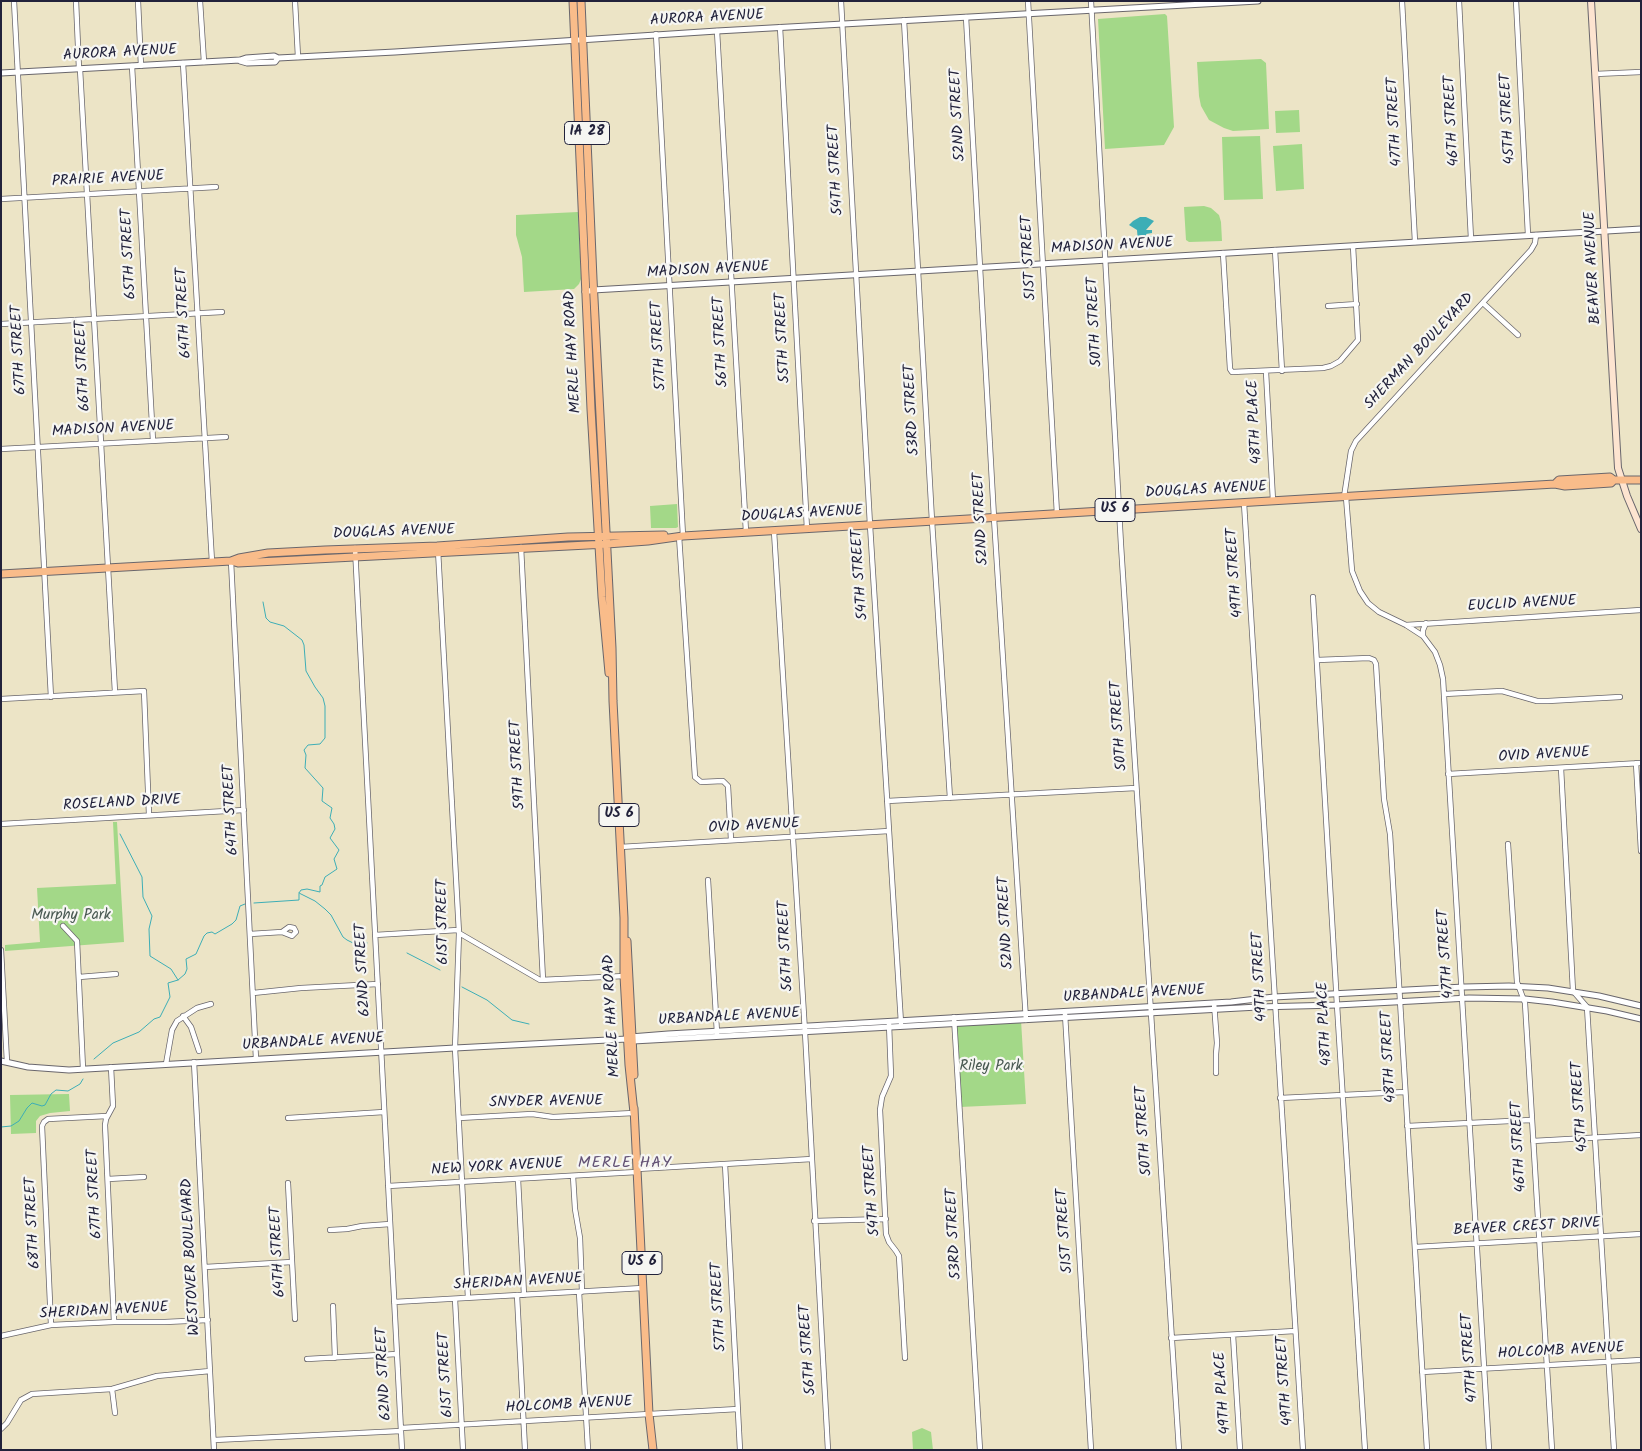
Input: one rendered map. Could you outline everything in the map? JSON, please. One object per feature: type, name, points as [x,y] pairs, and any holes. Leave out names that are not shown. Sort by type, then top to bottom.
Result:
[{"type":"main road","name":"MERLE HAY ROAD","points":[[573,1],[585,292],[598,536],[606,646],[613,701]]},
{"type":"main road","name":"MERLE HAY ROAD","points":[[581,1],[593,290],[649,1414],[649,1450]]},
{"type":"main road","name":"BEAVER AVENUE","points":[[1591,1],[1618,481],[1641,529]]},
{"type":"main road","name":"DOUGLAS AVENUE","points":[[1,574],[231,561],[268,553],[438,549],[520,544],[598,536],[681,536],[1555,484],[1565,486],[1641,480]]},
{"type":"main road","name":"DOUGLAS AVENUE","points":[[520,544],[607,544],[681,536]]},
{"type":"main road","name":"MERLE HAY ROAD","points":[[649,1414],[653,1450]]},
{"type":"street","name":"67TH STREET","points":[[14,1],[51,696]]},
{"type":"street","name":"66TH STREET","points":[[76,1],[115,692]]},
{"type":"street","points":[[138,1],[141,66]]},
{"type":"street","points":[[200,1],[204,62]]},
{"type":"street","points":[[295,1],[298,57]]},
{"type":"street","name":"54TH STREET","points":[[841,1],[870,525],[901,1024]]},
{"type":"street","name":"51ST STREET","points":[[1028,1],[1057,514]]},
{"type":"street","name":"50TH STREET","points":[[1091,1],[1119,510],[1179,1450]]},
{"type":"street","name":"AURORA AVENUE","points":[[1,73],[240,60],[246,63],[275,62],[278,58],[656,34],[1258,1]]},
{"type":"street","name":"47TH STREET","points":[[1402,1],[1415,242]]},
{"type":"street","name":"46TH STREET","points":[[1459,1],[1471,239]]},
{"type":"street","name":"45TH STREET","points":[[1516,1],[1528,236]]},
{"type":"street","name":"52ND STREET","points":[[966,17],[994,518],[1025,1016]]},
{"type":"street","name":"53RD STREET","points":[[904,20],[932,521],[950,798]]},
{"type":"street","name":"55TH STREET","points":[[780,27],[807,529]]},
{"type":"street","name":"56TH STREET","points":[[717,31],[746,532]]},
{"type":"street","name":"57TH STREET","points":[[656,34],[695,777],[701,782],[722,781],[728,786],[732,840]]},
{"type":"street","name":"64TH STREET","points":[[183,63],[212,562]]},
{"type":"street","name":"65TH STREET","points":[[132,66],[153,441]]},
{"type":"street","points":[[1596,74],[1641,72]]},
{"type":"street","name":"PRAIRIE AVENUE","points":[[1,199],[216,187]]},
{"type":"street","name":"MADISON AVENUE","points":[[585,292],[794,278],[1641,229]]},
{"type":"street","name":"SHERMAN BOULEVARD","points":[[1345,497],[1351,451],[1356,441],[1534,246],[1536,235]]},
{"type":"street","points":[[1223,253],[1230,369],[1235,373],[1266,372],[1323,368],[1340,361],[1358,340],[1353,246]]},
{"type":"street","name":"48TH PLACE","points":[[1276,250],[1282,371]]},
{"type":"street","points":[[1483,303],[1518,336]]},
{"type":"street","points":[[1328,306],[1357,304]]},
{"type":"street","points":[[1,324],[222,312]]},
{"type":"street","name":"48TH PLACE","points":[[1266,372],[1273,501]]},
{"type":"street","name":"MADISON AVENUE","points":[[1,449],[226,436]]},
{"type":"street","name":"47TH STREET","points":[[1345,497],[1352,571],[1360,591],[1368,603],[1379,612],[1406,625],[1422,636],[1435,652],[1440,665],[1444,694],[1490,1450]]},
{"type":"street","name":"49TH STREET","points":[[1244,503],[1303,1450]]},
{"type":"street","name":"56TH STREET","points":[[774,531],[805,1029],[828,1450]]},
{"type":"street","name":"59TH STREET","points":[[520,544],[543,980]]},
{"type":"street","name":"61ST STREET","points":[[438,549],[458,931],[455,1048],[468,1298]]},
{"type":"street","name":"62ND STREET","points":[[355,552],[402,1450]]},
{"type":"street","name":"64TH STREET","points":[[231,561],[256,1059]]},
{"type":"street","name":"48TH PLACE","points":[[1313,596],[1365,1450]]},
{"type":"street","name":"EUCLID AVENUE","points":[[1406,625],[1641,610]]},
{"type":"street","points":[[1422,636],[1426,623]]},
{"type":"street","name":"48TH STREET","points":[[1317,660],[1369,658],[1374,660],[1376,664],[1384,799],[1390,834],[1427,1450]]},
{"type":"street","points":[[1,699],[144,691],[150,815]]},
{"type":"street","points":[[1444,694],[1502,691],[1537,701],[1620,697]]},
{"type":"street","points":[[1638,763],[1641,851]]},
{"type":"street","name":"OVID AVENUE","points":[[1448,774],[1638,763]]},
{"type":"street","points":[[1561,768],[1573,991],[1587,1007]]},
{"type":"street","points":[[887,801],[1136,788]]},
{"type":"street","name":"ROSELAND DRIVE","points":[[1,824],[244,810]]},
{"type":"street","name":"OVID AVENUE","points":[[620,847],[889,831]]},
{"type":"street","name":"46TH STREET","points":[[1508,844],[1517,982],[1525,1003],[1552,1450]]},
{"type":"street","points":[[708,880],[717,1034]]},
{"type":"street","points":[[63,926],[77,942],[83,1069]]},
{"type":"street","points":[[375,935],[458,931],[537,979],[543,980],[627,976]]},
{"type":"street","points":[[250,934],[282,932]]},
{"type":"street","points":[[1,950],[4,1062]]},
{"type":"street","points":[[78,977],[116,974]]},
{"type":"street","points":[[253,993],[301,988],[378,984]]},
{"type":"street","name":"URBANDALE AVENUE","points":[[1214,1006],[1274,997],[1461,987],[1518,986],[1573,991],[1641,1006]]},
{"type":"street","name":"URBANDALE AVENUE","points":[[4,1062],[51,1069],[83,1069],[1214,1006],[1337,1005],[1462,999],[1523,999],[1587,1007],[1641,1019]]},
{"type":"street","points":[[166,1064],[172,1030],[177,1021],[197,1008],[211,1004]]},
{"type":"street","points":[[1214,1006],[1217,1043],[1216,1073]]},
{"type":"street","name":"45TH STREET","points":[[1587,1007],[1614,1450]]},
{"type":"street","name":"51ST STREET","points":[[1065,1014],[1091,1450]]},
{"type":"street","points":[[182,1016],[191,1027],[199,1050]]},
{"type":"street","name":"53RD STREET","points":[[954,1020],[980,1450]]},
{"type":"street","name":"54TH STREET","points":[[889,1024],[891,1076],[882,1097],[880,1110],[887,1239],[899,1256],[904,1358]]},
{"type":"street","name":"WESTOVER BOULEVARD","points":[[194,1062],[214,1450]]},
{"type":"street","name":"67TH STREET","points":[[111,1067],[113,1106],[107,1116],[105,1125],[114,1322]]},
{"type":"street","points":[[1280,1098],[1405,1092]]},
{"type":"street","points":[[288,1118],[384,1112]]},
{"type":"street","name":"SNYDER AVENUE","points":[[459,1118],[532,1114],[553,1118],[634,1113]]},
{"type":"street","name":"68TH STREET","points":[[51,1325],[42,1129],[44,1122],[53,1119],[107,1116]]},
{"type":"street","points":[[1407,1126],[1531,1120]]},
{"type":"street","points":[[1533,1141],[1641,1135]]},
{"type":"street","name":"NEW YORK AVENUE","points":[[388,1186],[573,1176],[812,1159]]},
{"type":"street","name":"57TH STREET","points":[[725,1164],[740,1450]]},
{"type":"street","points":[[573,1176],[575,1209],[580,1238],[580,1292],[588,1450]]},
{"type":"street","points":[[108,1180],[144,1177]]},
{"type":"street","points":[[518,1179],[524,1295]]},
{"type":"street","name":"64TH STREET","points":[[288,1183],[295,1319]]},
{"type":"street","points":[[814,1221],[886,1218]]},
{"type":"street","points":[[330,1230],[390,1224]]},
{"type":"street","name":"BEAVER CREST DRIVE","points":[[1415,1246],[1641,1234]]},
{"type":"street","points":[[205,1266],[292,1262]]},
{"type":"street","name":"SHERIDAN AVENUE","points":[[394,1302],[643,1288]]},
{"type":"street","points":[[518,1295],[525,1450]]},
{"type":"street","name":"61ST STREET","points":[[455,1299],[463,1450]]},
{"type":"street","points":[[333,1306],[335,1358]]},
{"type":"street","name":"SHERIDAN AVENUE","points":[[1,1336],[51,1325],[208,1320]]},
{"type":"street","points":[[1171,1338],[1295,1332]]},
{"type":"street","name":"49TH PLACE","points":[[1233,1335],[1240,1450]]},
{"type":"street","points":[[306,1359],[397,1354]]},
{"type":"street","name":"HOLCOMB AVENUE","points":[[1422,1372],[1641,1360]]},
{"type":"street","points":[[1,1429],[7,1423],[21,1400],[32,1394],[112,1389],[157,1376],[210,1371]]},
{"type":"street","points":[[112,1389],[115,1412]]},
{"type":"street","name":"HOLCOMB AVENUE","points":[[214,1440],[524,1420],[738,1409]]},
{"type":"green space","points":[[1165,14],[1167,16],[1174,127],[1164,145],[1105,149],[1098,19]]},
{"type":"green space","points":[[1261,59],[1266,63],[1269,129],[1233,131],[1209,120],[1201,106],[1197,62]]},
{"type":"green space","points":[[1299,110],[1300,132],[1276,133],[1275,111]]},
{"type":"green space","points":[[1260,136],[1263,199],[1224,200],[1222,137]]},
{"type":"green space","points":[[1302,144],[1304,189],[1276,191],[1273,146]]},
{"type":"green space","points":[[1204,206],[1211,208],[1219,215],[1222,241],[1189,242],[1186,240],[1184,207]]},
{"type":"green space","points":[[578,212],[581,279],[579,284],[574,289],[524,292],[522,257],[516,235],[516,215]]},
{"type":"green space","points":[[677,504],[678,527],[651,528],[650,506]]},
{"type":"green space","name":"Murphy Park","points":[[113,822],[117,822],[124,942],[5,951],[5,945],[40,942],[37,888],[116,884]]},
{"type":"green space","name":"Riley Park","points":[[1021,1020],[1026,1104],[960,1107],[955,1024]]},
{"type":"green space","points":[[69,1094],[70,1111],[40,1116],[36,1121],[36,1133],[11,1134],[10,1095]]},
{"type":"green space","points":[[922,1428],[931,1432],[933,1450],[913,1450],[912,1432]]},
{"type":"water","points":[[1140,217],[1146,217],[1154,221],[1146,230],[1152,230],[1152,233],[1146,234],[1147,236],[1152,236],[1152,241],[1138,242],[1137,230],[1129,225]]},
{"type":"waterway","points":[[263,602],[266,618],[270,622],[284,626],[302,640],[306,671],[323,698],[325,706],[325,738],[320,744],[308,745],[304,750],[306,755],[305,768],[323,788],[322,801],[332,808],[330,818],[335,829],[330,838],[339,850],[334,859],[337,869],[325,877],[320,886],[320,892],[307,889],[301,890],[299,893]]},
{"type":"waterway","points":[[120,834],[142,877],[143,897],[152,916],[149,929],[150,956],[171,969],[178,980]]},
{"type":"waterway","points":[[299,893],[315,901],[325,909],[331,915],[343,937],[347,940],[357,945],[367,943]]},
{"type":"waterway","points":[[254,903],[299,900],[299,894]]},
{"type":"waterway","points":[[94,1059],[113,1043],[139,1032],[154,1019],[160,1017],[170,997],[168,983],[178,980],[185,974],[187,969],[186,959],[196,954],[207,933],[212,932],[215,934],[232,924],[236,920],[240,906],[245,904]]},
{"type":"waterway","points":[[407,953],[440,970]]},
{"type":"waterway","points":[[462,987],[487,1000],[512,1020],[529,1024]]},
{"type":"waterway","points":[[1,1127],[11,1126],[19,1121],[32,1103],[45,1105],[51,1094],[56,1090],[68,1091],[80,1084],[83,1079]]},
{"type":"district","name":"MERLE HAY","points":[[625,1164]]}]
